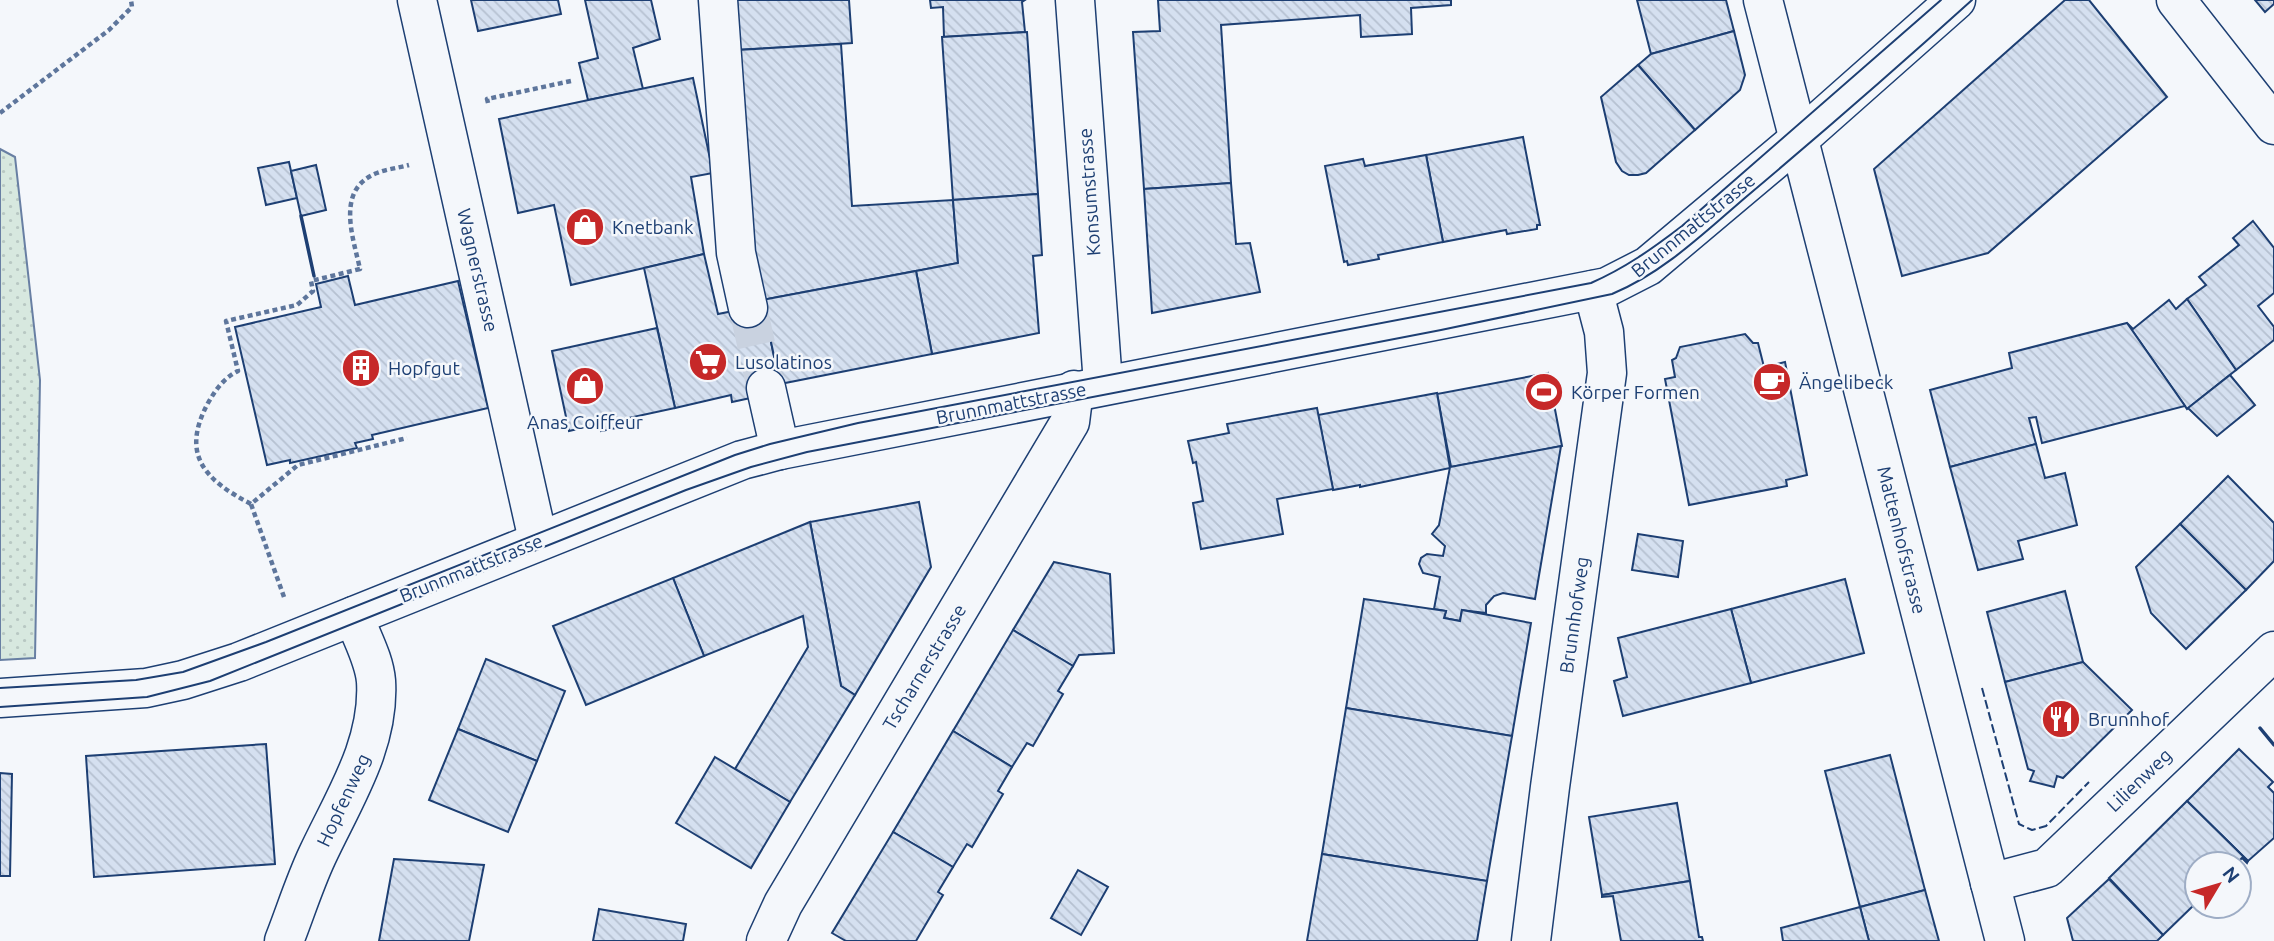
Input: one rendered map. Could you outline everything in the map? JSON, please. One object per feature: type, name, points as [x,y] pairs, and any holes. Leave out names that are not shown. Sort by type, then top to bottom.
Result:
[{"type":"street","name":"Wagnerstrasse","points":[[417,0],[538,540]]},
{"type":"street","points":[[718,0],[736,253],[748,307]]},
{"type":"street","name":"Konsumstrasse","points":[[1075,0],[1089,387]]},
{"type":"street","name":"Mattenhofstrasse","points":[[1763,0],[2005,941]]},
{"type":"street","name":"Brunnmattstrasse","points":[[0,698],[146,688],[183,680],[239,662],[742,460],[780,450],[1089,387],[1594,290],[1630,277],[1648,266],[1799,139],[1956,0]]},
{"type":"street","points":[[2176,0],[2274,125]]},
{"type":"street","name":"Brunnhofweg","points":[[1531,941],[1607,373],[1604,332],[1594,290]]},
{"type":"street","name":"Tscharnerstrasse","points":[[766,941],[783,904],[1089,387]]},
{"type":"street","points":[[766,388],[780,450]]},
{"type":"street","name":"Hopfenweg","points":[[284,941],[316,859],[364,759],[373,728],[376,678],[354,616]]},
{"type":"street","name":"Lilienweg","points":[[1990,883],[2047,869],[2274,651]]},
{"type":"path","points":[[0,113],[109,30],[132,7],[131,0]]},
{"type":"path","points":[[490,109],[487,99],[571,80]]},
{"type":"path","points":[[285,599],[251,504],[216,483],[207,473],[198,455],[198,430],[203,412],[222,382],[238,370],[226,321],[297,305],[313,290],[311,281],[360,269],[349,219],[349,207],[356,189],[374,174],[452,156]]},
{"type":"path","points":[[251,504],[298,465],[407,438]]},
{"type":"shaded area","points":[[0,149],[15,157],[40,380],[35,658],[0,660]]},
{"type":"building","points":[[471,0],[558,0],[561,14],[478,31]]},
{"type":"building","points":[[585,0],[651,0],[660,39],[633,48],[643,89],[588,100],[579,63],[598,58]]},
{"type":"building","points":[[734,0],[849,0],[852,43],[737,50]]},
{"type":"building","points":[[930,0],[1025,0],[1022,2],[1025,32],[944,37],[943,7],[931,8]]},
{"type":"building","points":[[1158,0],[1451,0],[1451,5],[1411,8],[1412,34],[1361,37],[1360,15],[1221,25],[1231,183],[1144,189],[1133,32],[1160,31]]},
{"type":"building","points":[[1637,0],[1726,0],[1734,31],[1651,54]]},
{"type":"building","points":[[2065,0],[2089,0],[2167,97],[1988,253],[1902,276],[1874,169]]},
{"type":"building","points":[[2255,0],[2274,0],[2274,4],[2265,12]]},
{"type":"building","points":[[1734,31],[1745,75],[1740,90],[1695,130],[1638,65],[1651,54]]},
{"type":"building","points":[[1027,32],[1038,194],[953,200],[942,37]]},
{"type":"building","points":[[841,44],[852,206],[953,200],[958,263],[762,300],[751,250],[737,50]]},
{"type":"building","points":[[1638,65],[1695,130],[1646,173],[1629,175],[1622,171],[1616,162],[1601,97]]},
{"type":"building","points":[[693,78],[713,173],[691,177],[704,254],[571,285],[554,205],[518,213],[499,119]]},
{"type":"building","points":[[1523,137],[1540,225],[1537,225],[1537,229],[1507,234],[1506,230],[1443,242],[1426,155]]},
{"type":"building","points":[[1426,155],[1443,242],[1378,255],[1379,259],[1348,265],[1347,261],[1344,262],[1325,166],[1363,159],[1365,166]]},
{"type":"building","points":[[289,162],[297,198],[266,205],[258,168]]},
{"type":"building","points":[[316,165],[326,210],[301,216],[291,171]]},
{"type":"building","points":[[1231,183],[1236,244],[1250,243],[1260,292],[1152,313],[1144,189]]},
{"type":"building","points":[[1038,194],[1042,255],[1033,256],[1039,333],[932,354],[916,271],[958,263],[953,200]]},
{"type":"building","points":[[2253,221],[2274,248],[2274,293],[2258,306],[2274,327],[2274,340],[2236,370],[2187,299],[2206,285],[2199,277],[2239,245],[2233,238]]},
{"type":"building","points":[[704,254],[718,314],[763,305],[780,384],[755,397],[732,402],[731,395],[675,408],[644,268]]},
{"type":"building","points":[[916,271],[932,354],[780,384],[762,300]]},
{"type":"building","name":"Hopfgut","points":[[348,276],[355,305],[458,281],[488,408],[372,435],[373,439],[355,443],[357,448],[290,463],[290,460],[267,465],[235,327],[321,307],[316,284]]},
{"type":"building","points":[[2187,299],[2236,370],[2187,409],[2127,323],[2133,329],[2169,300],[2176,309]]},
{"type":"building","points":[[2127,323],[2185,406],[2042,443],[2036,417],[2029,418],[2036,444],[1950,467],[1930,390],[2012,368],[2009,353]]},
{"type":"building","points":[[657,328],[675,408],[624,419],[626,426],[601,431],[599,424],[569,431],[552,351]]},
{"type":"building","points":[[1745,334],[1753,343],[1758,343],[1764,367],[1785,362],[1807,475],[1786,480],[1787,486],[1689,505],[1665,379],[1675,377],[1672,360],[1676,358],[1680,347]]},
{"type":"building","points":[[1548,373],[1562,446],[1451,467],[1437,394]]},
{"type":"building","points":[[2230,375],[2255,405],[2217,436],[2188,408]]},
{"type":"building","points":[[1437,393],[1450,468],[1333,490],[1318,415]]},
{"type":"building","points":[[1317,408],[1333,489],[1277,499],[1283,534],[1201,549],[1193,503],[1203,501],[1196,462],[1193,463],[1188,441],[1229,433],[1227,424]]},
{"type":"building","points":[[2036,444],[2045,478],[2065,473],[2077,525],[2018,541],[2023,559],[1978,570],[1950,467]]},
{"type":"building","points":[[1561,446],[1535,599],[1503,593],[1494,596],[1486,605],[1486,613],[1462,610],[1460,621],[1444,618],[1446,611],[1434,609],[1440,577],[1423,573],[1419,564],[1421,558],[1427,554],[1443,556],[1445,546],[1432,534],[1439,525],[1450,467]]},
{"type":"building","points":[[2228,476],[2274,523],[2274,561],[2246,590],[2180,524]]},
{"type":"building","points":[[919,502],[931,567],[855,695],[841,686],[810,522]]},
{"type":"building","points":[[810,522],[841,686],[855,695],[790,802],[735,769],[808,647],[803,616],[704,656],[673,578]]},
{"type":"building","points":[[2180,524],[2246,590],[2186,649],[2151,613],[2136,567]]},
{"type":"building","points":[[1638,534],[1683,541],[1678,577],[1632,570]]},
{"type":"building","points":[[1054,562],[1110,574],[1114,653],[1079,655],[1073,666],[1013,630]]},
{"type":"building","points":[[673,578],[704,656],[586,705],[553,626]]},
{"type":"building","points":[[1845,579],[1864,653],[1751,683],[1731,609]]},
{"type":"building","points":[[2065,591],[2083,662],[2005,682],[1987,612]]},
{"type":"building","points":[[1364,599],[1446,611],[1444,618],[1460,621],[1462,610],[1531,623],[1512,736],[1346,708]]},
{"type":"building","points":[[1731,609],[1751,683],[1623,716],[1614,681],[1627,677],[1618,638]]},
{"type":"building","points":[[1013,630],[1073,666],[1058,691],[1063,694],[1033,746],[1027,743],[1012,767],[953,731]]},
{"type":"building","points":[[486,659],[565,691],[537,761],[458,729]]},
{"type":"building","points":[[2083,662],[2132,710],[2063,778],[2057,776],[2054,787],[2030,781],[2034,771],[2028,769],[2005,682]]},
{"type":"building","points":[[1346,708],[1512,736],[1487,881],[1322,854]]},
{"type":"building","points":[[458,729],[537,761],[508,832],[429,800]]},
{"type":"building","points":[[953,731],[1012,767],[998,791],[1003,794],[972,847],[967,844],[953,867],[893,832]]},
{"type":"building","points":[[266,744],[275,864],[94,877],[86,756]]},
{"type":"building","points":[[2239,749],[2273,782],[2268,787],[2274,793],[2274,838],[2253,857],[2253,850],[2237,850],[2187,801]]},
{"type":"building","points":[[1890,755],[1925,890],[1860,907],[1825,771]]},
{"type":"building","points":[[715,757],[790,802],[751,868],[676,823]]},
{"type":"building","points":[[0,773],[12,774],[10,876],[0,876]]},
{"type":"building","points":[[2187,801],[2237,850],[2183,850],[2183,916],[2163,935],[2109,878]]},
{"type":"building","points":[[1677,803],[1690,881],[1602,895],[1589,817]]},
{"type":"building","points":[[893,832],[953,867],[938,892],[943,895],[916,941],[846,941],[832,933]]},
{"type":"building","points":[[1322,854],[1487,881],[1477,941],[1307,941]]},
{"type":"building","points":[[394,859],[484,865],[469,941],[379,941]]},
{"type":"building","points":[[1078,870],[1108,887],[1081,935],[1051,918]]},
{"type":"building","points":[[2109,879],[2163,935],[2157,941],[2073,941],[2067,918]]},
{"type":"building","points":[[1690,881],[1699,937],[1702,937],[1703,941],[1621,941],[1613,896],[1602,895]]},
{"type":"building","points":[[1925,890],[1939,941],[1869,941],[1860,907]]},
{"type":"building","points":[[1860,907],[1869,941],[1783,941],[1781,928]]},
{"type":"building","points":[[599,909],[686,924],[683,941],[593,941]]},
{"type":"tunnel","points":[[748,308],[766,388]]},
{"type":"tram line","points":[[0,688],[136,680],[183,672],[266,642],[735,455],[770,444],[858,423],[1591,283],[1638,258],[1682,226],[1941,0]]},
{"type":"tram line","points":[[0,707],[147,697],[210,681],[686,490],[751,467],[807,452],[1441,330],[1612,294],[1649,275],[1699,238],[1972,0]]},
{"type":"fence","points":[[1982,688],[2019,824],[2032,830],[2046,826],[2089,782]]},
{"type":"wall","points":[[301,216],[314,276]]},
{"type":"wall","points":[[2260,728],[2274,745]]},
{"type":"place","name":"Knetbank","points":[[585,227]]},
{"type":"place","name":"Lusolatinos","points":[[708,362]]},
{"type":"place","name":"Hopfgut","points":[[361,368]]},
{"type":"place","name":"Ängelibeck","points":[[1772,382]]},
{"type":"place","name":"Anas Coiffeur","points":[[585,386]]},
{"type":"place","name":"Körper Formen","points":[[1544,392]]},
{"type":"place","name":"Brunnhof","points":[[2061,719]]}]
